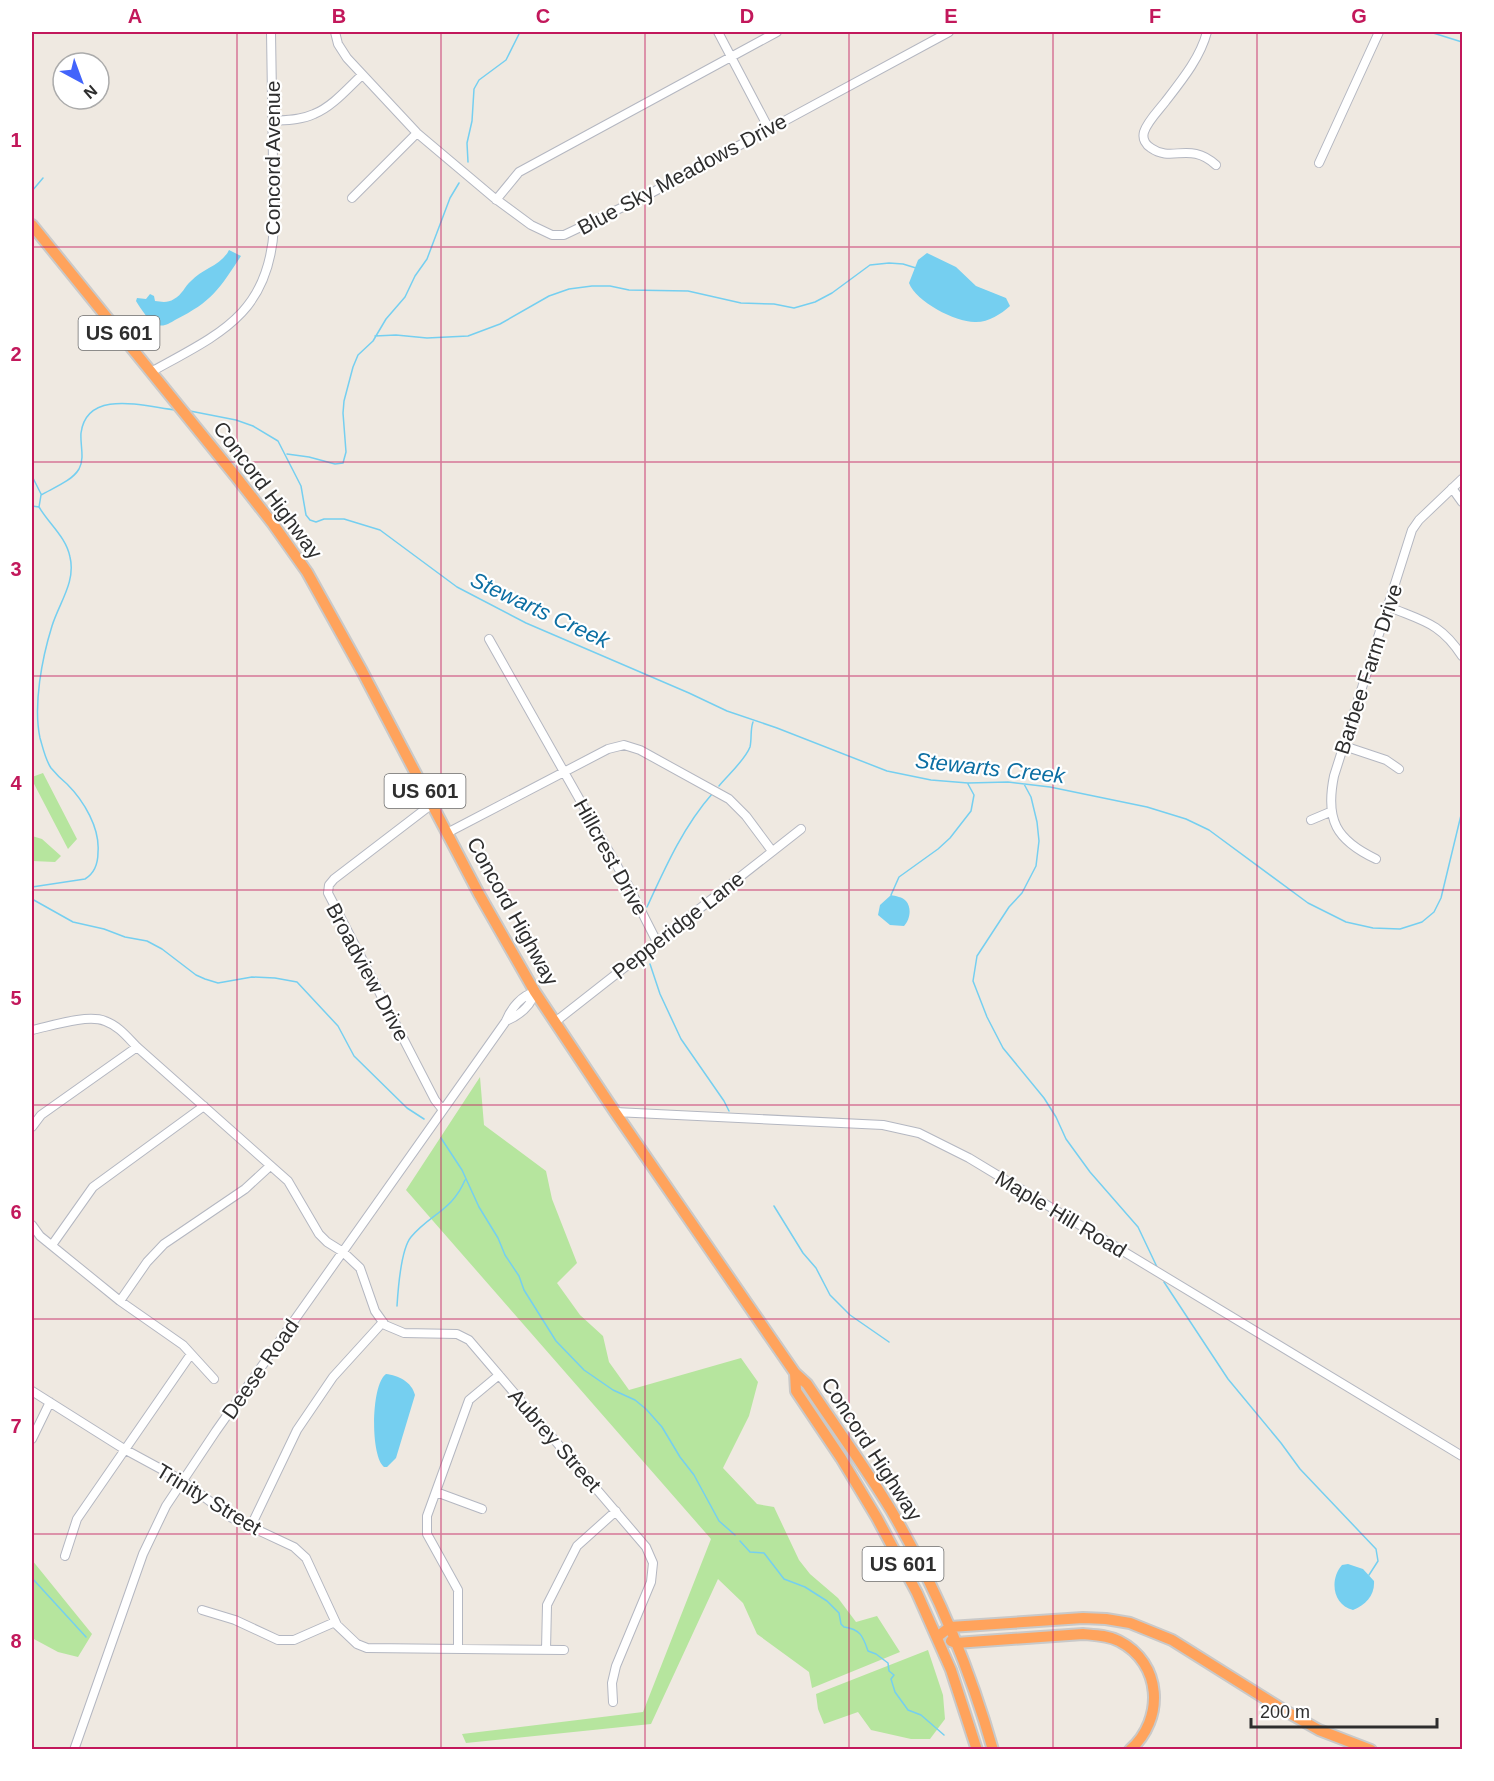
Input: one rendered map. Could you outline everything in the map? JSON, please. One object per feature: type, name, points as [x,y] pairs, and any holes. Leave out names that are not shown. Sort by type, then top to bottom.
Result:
[{"type":"highway","name":"US 601","points":[[32,225],[151,372]]},
{"type":"highway","name":"Concord Highway","points":[[151,372],[259,505],[307,572],[496,925],[536,992],[615,1112],[795,1374],[807,1384],[891,1510],[950,1628],[993,1749]]},
{"type":"highway","name":"Concord Highway","points":[[795,1374],[796,1391],[841,1458],[905,1567],[937,1636],[977,1749]]},
{"type":"highway","points":[[937,1636],[950,1628],[1083,1618],[1130,1623],[1177,1643],[1319,1730],[1371,1749]]},
{"type":"highway","points":[[937,1636],[956,1643],[1083,1634],[1100,1635],[1120,1642],[1142,1660],[1152,1678],[1154,1692],[1153,1712],[1149,1726],[1142,1738],[1130,1749]]},
{"type":"street","name":"Concord Avenue","points":[[151,372],[236,320],[250,304],[260,286],[273,242],[271,32]]},
{"type":"street","name":"Blue Sky Meadows Drive","points":[[335,32],[338,44],[362,75],[417,133],[496,200],[531,225],[552,235],[564,235],[603,218],[949,32]]},
{"type":"street","points":[[718,32],[769,129]]},
{"type":"street","points":[[496,200],[519,171],[777,32]]},
{"type":"street","points":[[1207,32],[1197,59],[1152,119],[1144,132],[1144,138],[1149,147],[1156,151],[1169,154],[1190,152],[1201,154],[1216,165]]},
{"type":"street","points":[[1319,163],[1379,32]]},
{"type":"street","points":[[272,121],[297,119],[315,114],[362,75]]},
{"type":"street","points":[[352,198],[417,133]]},
{"type":"street","name":"Barbee Farm Drive","points":[[1330,812],[1334,776],[1412,530],[1419,520],[1462,479]]},
{"type":"street","points":[[1452,488],[1462,502]]},
{"type":"street","points":[[1387,606],[1442,630],[1452,640],[1462,656]]},
{"type":"street","name":"Hillcrest Drive","points":[[489,639],[629,887],[657,942]]},
{"type":"street","points":[[447,833],[619,745],[640,750],[729,799],[746,816],[772,851]]},
{"type":"street","points":[[1344,746],[1386,760],[1399,769]]},
{"type":"street","name":"Broadview Drive","points":[[432,804],[334,879],[329,885],[328,893],[435,1100],[443,1110]]},
{"type":"street","points":[[1311,820],[1330,812],[1346,840],[1358,851],[1376,859]]},
{"type":"street","name":"Pepperidge Lane","points":[[555,1022],[801,829]]},
{"type":"street","name":"Deese Road","points":[[74,1749],[143,1554],[158,1522],[183,1481],[506,1022],[509,1013],[526,994],[536,992]]},
{"type":"street","points":[[32,1030],[93,1019],[105,1021],[119,1028],[137,1047],[288,1181],[319,1234],[360,1268],[375,1311],[383,1322],[333,1377],[297,1430],[251,1526]]},
{"type":"street","points":[[32,1127],[41,1114],[137,1047]]},
{"type":"street","points":[[52,1245],[93,1187],[204,1107]]},
{"type":"street","name":"Maple Hill Road","points":[[615,1112],[877,1125],[919,1133],[969,1158],[1462,1456]]},
{"type":"street","points":[[120,1301],[147,1262],[164,1244],[245,1190],[270,1166]]},
{"type":"street","points":[[32,1225],[52,1245],[120,1301],[183,1345],[214,1379]]},
{"type":"street","name":"Aubrey Street","points":[[383,1322],[404,1334],[457,1334],[469,1340],[646,1547],[653,1563],[651,1582],[616,1666],[612,1683],[613,1702]]},
{"type":"street","points":[[65,1556],[77,1519],[191,1354]]},
{"type":"street","points":[[458,1648],[458,1590],[427,1534],[427,1516],[469,1400],[499,1375]]},
{"type":"street","name":"Trinity Street","points":[[32,1391],[124,1449],[183,1481],[232,1518],[294,1548],[306,1558],[335,1622],[357,1644],[367,1648],[564,1650]]},
{"type":"street","points":[[32,1439],[50,1402]]},
{"type":"street","points":[[436,1492],[482,1509]]},
{"type":"street","points":[[546,1650],[547,1605],[577,1546],[616,1511]]},
{"type":"street","points":[[202,1611],[235,1620],[278,1640],[294,1640],[335,1622]]},
{"type":"green space","points":[[43,773],[77,839],[68,849],[32,780],[32,777]]},
{"type":"green space","points":[[32,836],[42,839],[61,856],[55,862],[32,861]]},
{"type":"green space","points":[[480,1077],[484,1125],[546,1171],[552,1199],[577,1263],[557,1283],[580,1315],[603,1336],[609,1362],[629,1390],[741,1358],[758,1382],[749,1416],[723,1468],[757,1504],[774,1507],[799,1560],[810,1574],[838,1598],[856,1622],[877,1616],[900,1652],[812,1688],[809,1672],[757,1634],[743,1603],[718,1579],[651,1724],[466,1743],[462,1734],[643,1712],[711,1539],[406,1190]]},
{"type":"green space","points":[[32,1560],[92,1634],[78,1657],[58,1652],[32,1638]]},
{"type":"green space","points":[[928,1650],[943,1695],[945,1719],[930,1739],[911,1739],[871,1730],[858,1712],[824,1724],[818,1709],[816,1694]]},
{"type":"water","points":[[229,250],[241,256],[214,293],[188,313],[167,324],[158,325],[148,318],[136,301],[137,298],[146,299],[150,294],[154,296],[155,301],[172,300],[196,277],[222,259]]},
{"type":"water","points":[[927,253],[956,267],[976,286],[1006,298],[1010,306],[995,317],[976,322],[958,319],[928,304],[909,283],[918,260]]},
{"type":"water","points":[[891,895],[903,899],[908,904],[910,914],[904,926],[890,925],[878,915],[880,905]]},
{"type":"water","points":[[386,1374],[404,1380],[411,1386],[415,1395],[396,1458],[384,1467],[376,1449],[374,1420],[377,1391]]},
{"type":"water","points":[[1348,1564],[1363,1569],[1374,1581],[1369,1599],[1353,1610],[1337,1598],[1334,1585],[1342,1565]]},
{"type":"waterway","points":[[468,162],[467,143],[472,121],[474,89],[479,80],[506,60],[520,32]]},
{"type":"waterway","points":[[1430,32],[1462,42]]},
{"type":"waterway","points":[[32,191],[43,178]]},
{"type":"waterway","points":[[287,454],[335,464],[343,463],[346,452],[344,401],[353,367],[358,355],[373,341],[386,319],[405,297],[415,276],[427,259],[450,198],[459,183]]},
{"type":"waterway","points":[[375,336],[396,335],[427,338],[468,336],[500,324],[549,296],[569,289],[592,286],[610,286],[629,290],[688,291],[741,303],[774,304],[794,308],[815,302],[832,293],[870,265],[889,263],[916,268]]},
{"type":"waterway","name":"Stewarts Creek","points":[[32,887],[85,879],[95,868],[98,852],[94,824],[90,815],[73,791],[51,768],[40,738],[38,696],[42,667],[52,626],[71,575],[70,557],[65,543],[39,507],[41,495],[67,481],[79,469],[82,456],[81,433],[86,419],[94,410],[106,405],[120,404],[176,410]]},
{"type":"waterway","name":"Stewarts Creek","points":[[190,411],[236,420],[253,426],[278,441],[301,486],[306,515],[310,520],[316,522],[324,519],[344,519],[380,530],[457,587],[526,623],[727,711],[887,771],[931,780],[968,783],[1008,782],[1050,787],[1147,807],[1186,819],[1209,830],[1308,903],[1346,922],[1373,928],[1400,929],[1422,922],[1434,912],[1441,898],[1462,811]]},
{"type":"waterway","points":[[32,476],[41,494]]},
{"type":"waterway","name":"Stewarts Creek","points":[[32,506],[39,507]]},
{"type":"waterway","points":[[719,786],[748,752],[753,722]]},
{"type":"waterway","points":[[891,895],[899,877],[938,849],[950,838],[971,811],[974,795],[968,784]]},
{"type":"waterway","points":[[1024,784],[1031,797],[1037,822],[1039,841],[1036,866],[1022,893],[1009,907],[977,956],[973,981],[987,1017],[1003,1048],[1044,1098],[1066,1139],[1090,1172],[1138,1227],[1157,1267]]},
{"type":"waterway","points":[[647,907],[683,834],[712,794]]},
{"type":"waterway","points":[[32,899],[73,922],[147,941],[205,979],[218,983],[252,977],[297,982],[338,1026],[354,1056],[407,1108],[424,1119]]},
{"type":"waterway","points":[[650,964],[660,994],[681,1039],[729,1111]]},
{"type":"waterway","points":[[441,1138],[462,1170],[479,1207],[519,1276],[524,1290],[556,1341],[584,1370],[646,1409],[662,1427],[694,1475],[719,1521],[735,1535]]},
{"type":"waterway","points":[[397,1306],[401,1270],[411,1237],[454,1199],[465,1180]]},
{"type":"waterway","points":[[774,1206],[803,1253],[816,1268],[830,1295],[850,1315],[889,1342]]},
{"type":"waterway","points":[[1164,1282],[1228,1379],[1300,1469],[1376,1549],[1378,1561],[1369,1575]]},
{"type":"waterway","points":[[740,1541],[750,1552],[764,1553],[784,1579],[805,1587],[827,1601],[839,1613],[841,1624],[857,1632],[862,1637],[868,1651],[888,1663],[889,1671],[894,1675],[891,1679],[895,1692],[908,1710],[921,1715],[944,1735]]},
{"type":"waterway","points":[[32,1578],[86,1637]]}]
